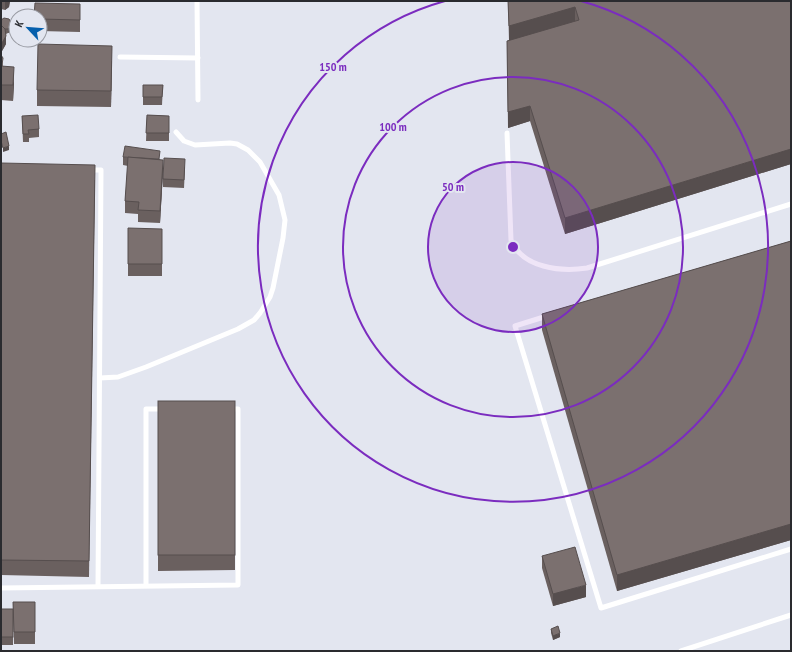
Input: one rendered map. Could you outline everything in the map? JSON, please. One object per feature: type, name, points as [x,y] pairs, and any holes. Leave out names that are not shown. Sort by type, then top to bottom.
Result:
[{"type":"lane","points":[[197,1],[198,100]]},
{"type":"lane","points":[[120,57],[198,58]]},
{"type":"lane","points":[[100,378],[118,377],[175,356],[238,329],[254,320],[260,313],[268,302],[273,288],[283,238],[284,215],[279,195],[260,162],[248,150],[237,144],[230,142],[195,145],[184,141],[176,132]]},
{"type":"lane","points":[[507,133],[511,240],[516,249],[524,258],[553,268],[575,270],[587,268],[791,204]]},
{"type":"lane","points":[[86,170],[101,170],[98,586]]},
{"type":"lane","points":[[552,314],[515,326],[601,608],[791,549]]},
{"type":"lane","points":[[146,585],[146,409],[169,409]]},
{"type":"lane","points":[[1,588],[238,585],[238,409],[223,409]]},
{"type":"lane","points":[[681,651],[791,615]]},
{"type":"building","points":[[508,1],[791,1],[791,149],[565,218],[530,106],[508,112],[507,41],[579,20],[575,7],[509,26]]},
{"type":"building","points":[[35,3],[80,4],[80,20],[48,19],[48,8],[35,8]]},
{"type":"building","points":[[4,18],[8,19],[8,29],[5,29],[1,25],[1,20]]},
{"type":"building","points":[[1,25],[5,29],[6,36],[2,43],[1,43]]},
{"type":"building","points":[[48,44],[112,46],[111,91],[37,90],[38,48],[48,48]]},
{"type":"building","points":[[1,55],[3,58],[1,66]]},
{"type":"building","points":[[1,66],[14,67],[13,85],[1,85]]},
{"type":"building","points":[[143,85],[163,85],[162,97],[143,97]]},
{"type":"building","points":[[38,115],[39,129],[28,130],[29,134],[23,134],[22,116]]},
{"type":"building","points":[[147,115],[169,116],[169,133],[146,133]]},
{"type":"building","points":[[6,132],[9,146],[3,148],[1,134]]},
{"type":"building","points":[[125,146],[160,151],[159,159],[123,157]]},
{"type":"building","points":[[128,157],[163,160],[160,211],[138,210],[139,202],[125,201]]},
{"type":"building","points":[[164,158],[185,159],[184,180],[163,179]]},
{"type":"building","points":[[1,163],[95,165],[89,561],[1,560]]},
{"type":"building","points":[[128,228],[162,229],[162,264],[128,264]]},
{"type":"building","points":[[791,241],[791,524],[617,575],[542,314]]},
{"type":"building","points":[[158,401],[235,401],[235,555],[158,555]]},
{"type":"building","points":[[575,547],[586,585],[553,594],[542,556]]},
{"type":"building","points":[[13,602],[35,602],[35,632],[14,632]]},
{"type":"building","points":[[1,609],[13,609],[13,637],[1,637]]},
{"type":"building","points":[[558,626],[560,633],[553,636],[551,629]]}]
